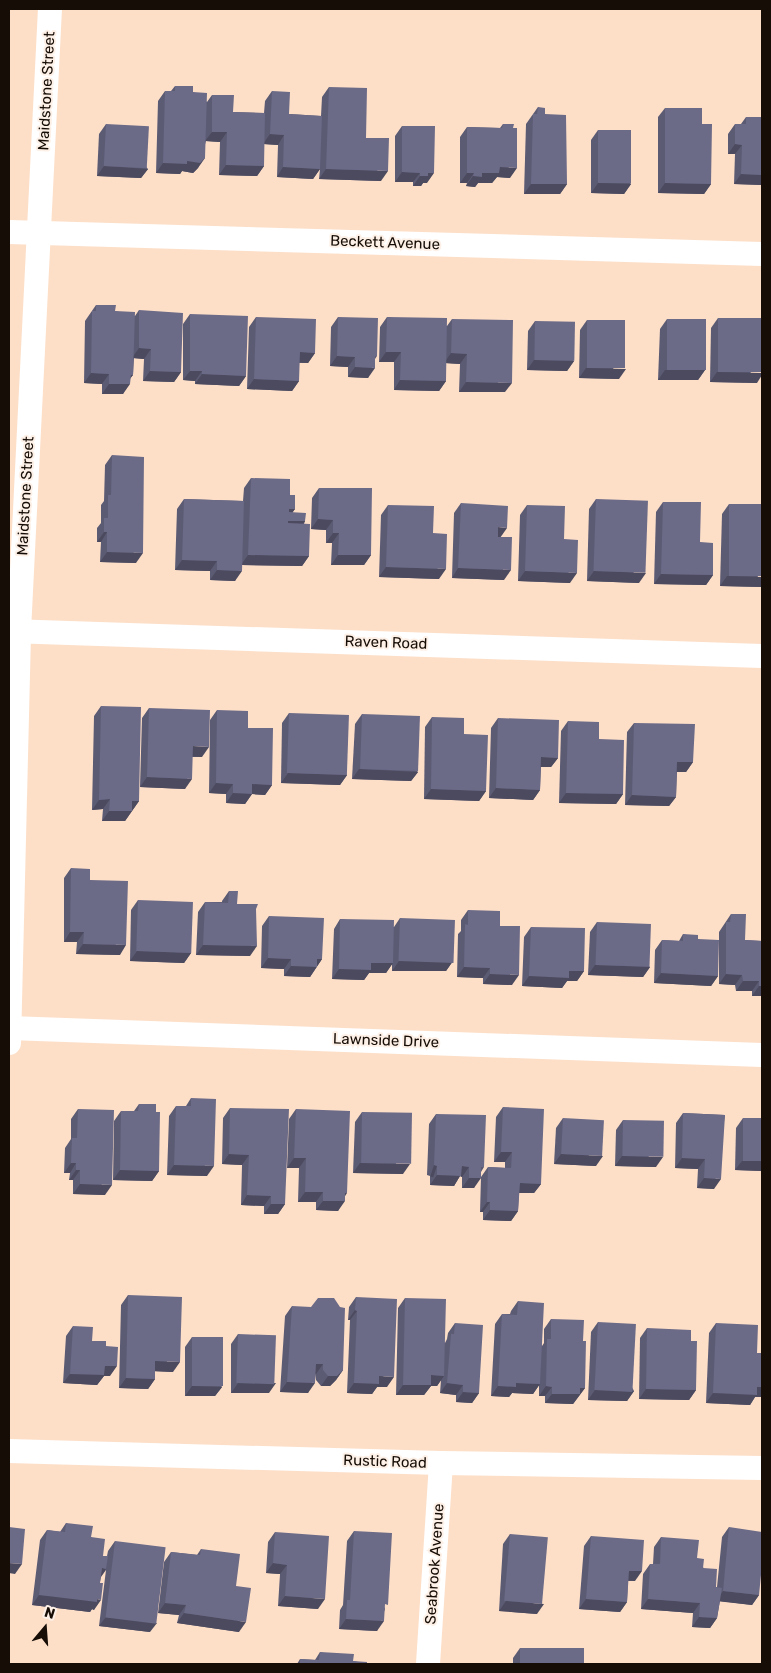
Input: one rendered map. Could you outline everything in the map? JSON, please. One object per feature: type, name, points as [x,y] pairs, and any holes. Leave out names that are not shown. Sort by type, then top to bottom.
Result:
[{"type":"street","name":"Maidstone Street","points":[[9,1043],[14,631],[40,233],[50,9]]},
{"type":"street","name":"Beckett Avenue","points":[[9,232],[762,254]]},
{"type":"street","name":"Raven Road","points":[[14,631],[762,656]]},
{"type":"street","name":"Lawnside Drive","points":[[9,1028],[762,1055]]},
{"type":"street","name":"Rustic Road","points":[[9,1451],[441,1464],[762,1468]]},
{"type":"street","name":"Seabrook Avenue","points":[[428,1664],[441,1464]]},
{"type":"building","points":[[175,86],[193,86],[193,92],[207,93],[205,158],[200,163],[187,161],[187,164],[163,163],[165,91],[175,91]]},
{"type":"building","points":[[329,87],[367,88],[366,138],[389,138],[388,171],[326,169]]},
{"type":"building","points":[[272,91],[290,92],[289,114],[322,116],[320,169],[283,167],[284,135],[270,134]]},
{"type":"building","points":[[212,95],[234,95],[233,112],[265,113],[264,166],[226,165],[227,132],[212,132]]},
{"type":"building","points":[[538,107],[545,108],[545,114],[566,115],[567,184],[531,184],[533,114],[537,114]]},
{"type":"building","points":[[665,108],[702,108],[702,124],[712,124],[711,184],[665,183]]},
{"type":"building","points":[[746,117],[762,117],[762,175],[741,174],[742,145],[735,144],[735,124],[746,124]]},
{"type":"building","points":[[106,124],[149,126],[147,168],[104,166]]},
{"type":"building","points":[[503,124],[514,124],[513,128],[517,128],[517,168],[500,167],[499,173],[482,173],[482,177],[473,176],[474,173],[467,173],[467,127],[502,128]]},
{"type":"building","points":[[402,126],[435,126],[434,173],[428,173],[428,176],[420,176],[420,173],[402,172]]},
{"type":"building","points":[[598,130],[631,130],[631,183],[598,183]]},
{"type":"building","points":[[96,305],[116,305],[115,311],[135,312],[133,375],[131,375],[130,384],[109,384],[109,374],[91,373],[92,311],[96,311]]},
{"type":"building","points":[[139,310],[183,313],[181,372],[150,371],[151,349],[139,348]]},
{"type":"building","points":[[190,314],[248,316],[246,376],[202,374],[202,371],[190,371]]},
{"type":"building","points":[[256,317],[316,319],[315,353],[300,352],[299,381],[254,379]]},
{"type":"building","points":[[338,317],[378,318],[375,368],[355,367],[355,357],[337,356]]},
{"type":"building","points":[[387,317],[447,318],[446,381],[400,380],[401,352],[386,352]]},
{"type":"building","points":[[718,318],[762,318],[762,372],[718,372]]},
{"type":"building","points":[[452,319],[513,320],[512,383],[466,382],[467,354],[451,353]]},
{"type":"building","points":[[667,319],[706,319],[706,370],[667,370]]},
{"type":"building","points":[[587,320],[625,320],[625,368],[587,368]]},
{"type":"building","points":[[535,321],[575,322],[574,361],[534,360]]},
{"type":"building","points":[[112,455],[144,457],[143,553],[107,552],[107,532],[104,532],[104,518],[108,518],[108,495],[111,495]]},
{"type":"building","points":[[251,478],[290,479],[290,495],[295,495],[295,509],[289,509],[289,512],[306,513],[305,521],[288,521],[288,523],[310,524],[309,556],[248,555]]},
{"type":"building","points":[[319,488],[372,488],[371,555],[338,555],[339,533],[333,533],[333,520],[318,519]]},
{"type":"building","points":[[184,499],[244,501],[242,571],[217,570],[217,561],[182,560]]},
{"type":"building","points":[[596,499],[648,501],[645,573],[593,571]]},
{"type":"building","points":[[663,502],[701,502],[700,542],[713,543],[713,575],[661,574]]},
{"type":"building","points":[[461,503],[508,506],[507,528],[498,527],[498,537],[512,537],[511,570],[458,568]]},
{"type":"building","points":[[729,504],[762,504],[762,576],[729,576]]},
{"type":"building","points":[[388,505],[434,506],[433,533],[447,534],[446,569],[386,567]]},
{"type":"building","points":[[527,505],[565,506],[564,539],[578,540],[577,573],[525,571]]},
{"type":"building","points":[[101,706],[141,707],[139,801],[132,801],[132,811],[109,811],[110,799],[99,800]]},
{"type":"building","points":[[149,708],[210,710],[209,747],[193,746],[192,779],[147,777]]},
{"type":"building","points":[[217,710],[248,711],[248,728],[273,728],[272,785],[252,784],[252,794],[233,793],[233,784],[216,783]]},
{"type":"building","points":[[289,713],[349,715],[347,775],[287,773]]},
{"type":"building","points":[[362,714],[420,716],[418,771],[360,769]]},
{"type":"building","points":[[432,717],[464,718],[464,734],[488,735],[486,791],[431,789]]},
{"type":"building","points":[[498,718],[559,720],[558,758],[541,757],[540,790],[496,788]]},
{"type":"building","points":[[568,721],[599,722],[599,739],[624,740],[623,794],[566,793]]},
{"type":"building","points":[[634,723],[695,724],[693,762],[677,762],[676,797],[632,795]]},
{"type":"building","points":[[71,868],[90,869],[90,880],[128,881],[126,945],[83,944],[84,932],[70,932]]},
{"type":"building","points":[[229,891],[238,891],[237,904],[258,904],[256,909],[257,946],[203,945],[205,902],[228,903]]},
{"type":"building","points":[[138,900],[193,902],[191,953],[136,951]]},
{"type":"building","points":[[468,910],[500,911],[500,926],[520,926],[519,975],[490,974],[490,968],[464,967],[465,924],[468,925]]},
{"type":"building","points":[[731,914],[746,914],[745,940],[762,941],[762,986],[759,986],[759,981],[743,981],[742,975],[726,974],[726,922],[730,922]]},
{"type":"building","points":[[269,916],[324,918],[322,959],[317,959],[317,967],[291,966],[291,959],[268,958]]},
{"type":"building","points":[[400,918],[455,920],[453,963],[398,961]]},
{"type":"building","points":[[340,919],[394,920],[393,963],[371,963],[371,970],[339,969]]},
{"type":"building","points":[[597,922],[651,924],[649,967],[595,965]]},
{"type":"building","points":[[531,927],[585,928],[584,971],[569,971],[569,978],[529,976]]},
{"type":"building","points":[[683,934],[698,935],[698,939],[719,940],[718,976],[661,973],[662,940],[683,941]]},
{"type":"building","points":[[191,1098],[216,1099],[214,1166],[174,1165],[176,1106],[191,1106]]},
{"type":"building","points":[[139,1104],[156,1104],[156,1112],[160,1112],[159,1171],[120,1170],[121,1111],[138,1111]]},
{"type":"building","points":[[503,1107],[544,1109],[541,1184],[520,1183],[518,1211],[490,1210],[490,1202],[487,1202],[488,1167],[511,1168],[512,1152],[501,1152]]},
{"type":"building","points":[[230,1108],[289,1109],[285,1204],[271,1204],[271,1196],[247,1195],[249,1155],[229,1154]]},
{"type":"building","points":[[78,1109],[114,1110],[112,1185],[80,1184],[80,1170],[76,1170],[76,1163],[71,1163],[72,1138],[77,1138]]},
{"type":"building","points":[[296,1109],[350,1111],[347,1193],[345,1193],[345,1201],[323,1201],[323,1192],[305,1192],[306,1158],[294,1158]]},
{"type":"building","points":[[362,1112],[412,1113],[411,1164],[361,1163]]},
{"type":"building","points":[[683,1113],[725,1115],[721,1179],[704,1178],[705,1159],[682,1158]]},
{"type":"building","points":[[436,1114],[486,1115],[484,1167],[481,1167],[481,1178],[469,1178],[469,1167],[462,1166],[461,1176],[437,1175],[437,1166],[434,1165]]},
{"type":"building","points":[[563,1118],[604,1120],[602,1156],[561,1154]]},
{"type":"building","points":[[743,1118],[762,1118],[762,1161],[743,1161]]},
{"type":"building","points":[[623,1120],[664,1121],[663,1157],[622,1156]]},
{"type":"building","points":[[128,1295],[182,1297],[180,1362],[155,1361],[155,1379],[126,1378]]},
{"type":"building","points":[[356,1297],[397,1299],[394,1377],[379,1376],[379,1384],[354,1383]]},
{"type":"building","points":[[318,1298],[334,1298],[340,1307],[345,1308],[343,1370],[337,1376],[328,1376],[323,1370],[323,1364],[316,1364],[315,1383],[287,1382],[292,1306],[311,1307]]},
{"type":"building","points":[[405,1298],[446,1299],[444,1376],[431,1375],[431,1385],[403,1385]]},
{"type":"building","points":[[518,1301],[544,1303],[540,1384],[516,1383],[516,1387],[498,1386],[502,1314],[517,1315]]},
{"type":"building","points":[[551,1319],[584,1320],[583,1341],[586,1341],[585,1388],[580,1388],[580,1394],[552,1394],[552,1387],[546,1386],[547,1339],[551,1339]]},
{"type":"building","points":[[598,1322],[636,1324],[632,1392],[594,1390]]},
{"type":"building","points":[[455,1323],[483,1325],[479,1393],[463,1392],[463,1385],[447,1383],[451,1334],[454,1334]]},
{"type":"building","points":[[716,1323],[758,1325],[757,1353],[762,1353],[762,1387],[757,1387],[757,1395],[713,1393]]},
{"type":"building","points":[[73,1326],[93,1327],[92,1341],[106,1341],[106,1346],[118,1347],[117,1366],[105,1366],[104,1375],[70,1374]]},
{"type":"building","points":[[647,1328],[691,1330],[691,1341],[697,1341],[696,1390],[646,1389]]},
{"type":"building","points":[[238,1334],[276,1335],[274,1384],[236,1383]]},
{"type":"building","points":[[192,1337],[223,1337],[223,1386],[192,1386]]},
{"type":"building","points":[[66,1523],[93,1526],[91,1537],[105,1539],[103,1556],[108,1556],[106,1569],[102,1568],[100,1583],[103,1583],[101,1600],[97,1599],[97,1602],[39,1595],[47,1530],[65,1532]]},
{"type":"building","points":[[9,1527],[25,1529],[22,1564],[9,1563]]},
{"type":"building","points":[[729,1527],[762,1532],[762,1565],[759,1595],[723,1591]]},
{"type":"building","points":[[354,1531],[392,1533],[388,1605],[385,1604],[384,1621],[346,1619],[347,1600],[350,1600]]},
{"type":"building","points":[[275,1532],[329,1536],[325,1599],[285,1596],[287,1565],[273,1563]]},
{"type":"building","points":[[510,1534],[548,1537],[542,1604],[504,1601]]},
{"type":"building","points":[[591,1536],[644,1540],[642,1571],[629,1571],[627,1602],[586,1599]]},
{"type":"building","points":[[661,1537],[699,1540],[697,1558],[704,1559],[703,1568],[717,1569],[716,1587],[722,1588],[717,1618],[699,1617],[700,1603],[648,1599],[650,1564],[660,1564]]},
{"type":"building","points":[[115,1541],[166,1547],[156,1624],[106,1617]]},
{"type":"building","points":[[201,1549],[240,1554],[236,1586],[251,1588],[246,1622],[184,1613],[186,1605],[165,1603],[171,1552],[200,1555]]},
{"type":"building","points":[[520,1648],[584,1648],[584,1664],[520,1664]]},
{"type":"building","points":[[320,1652],[354,1654],[353,1661],[367,1662],[367,1664],[300,1664],[300,1659],[319,1660]]}]
